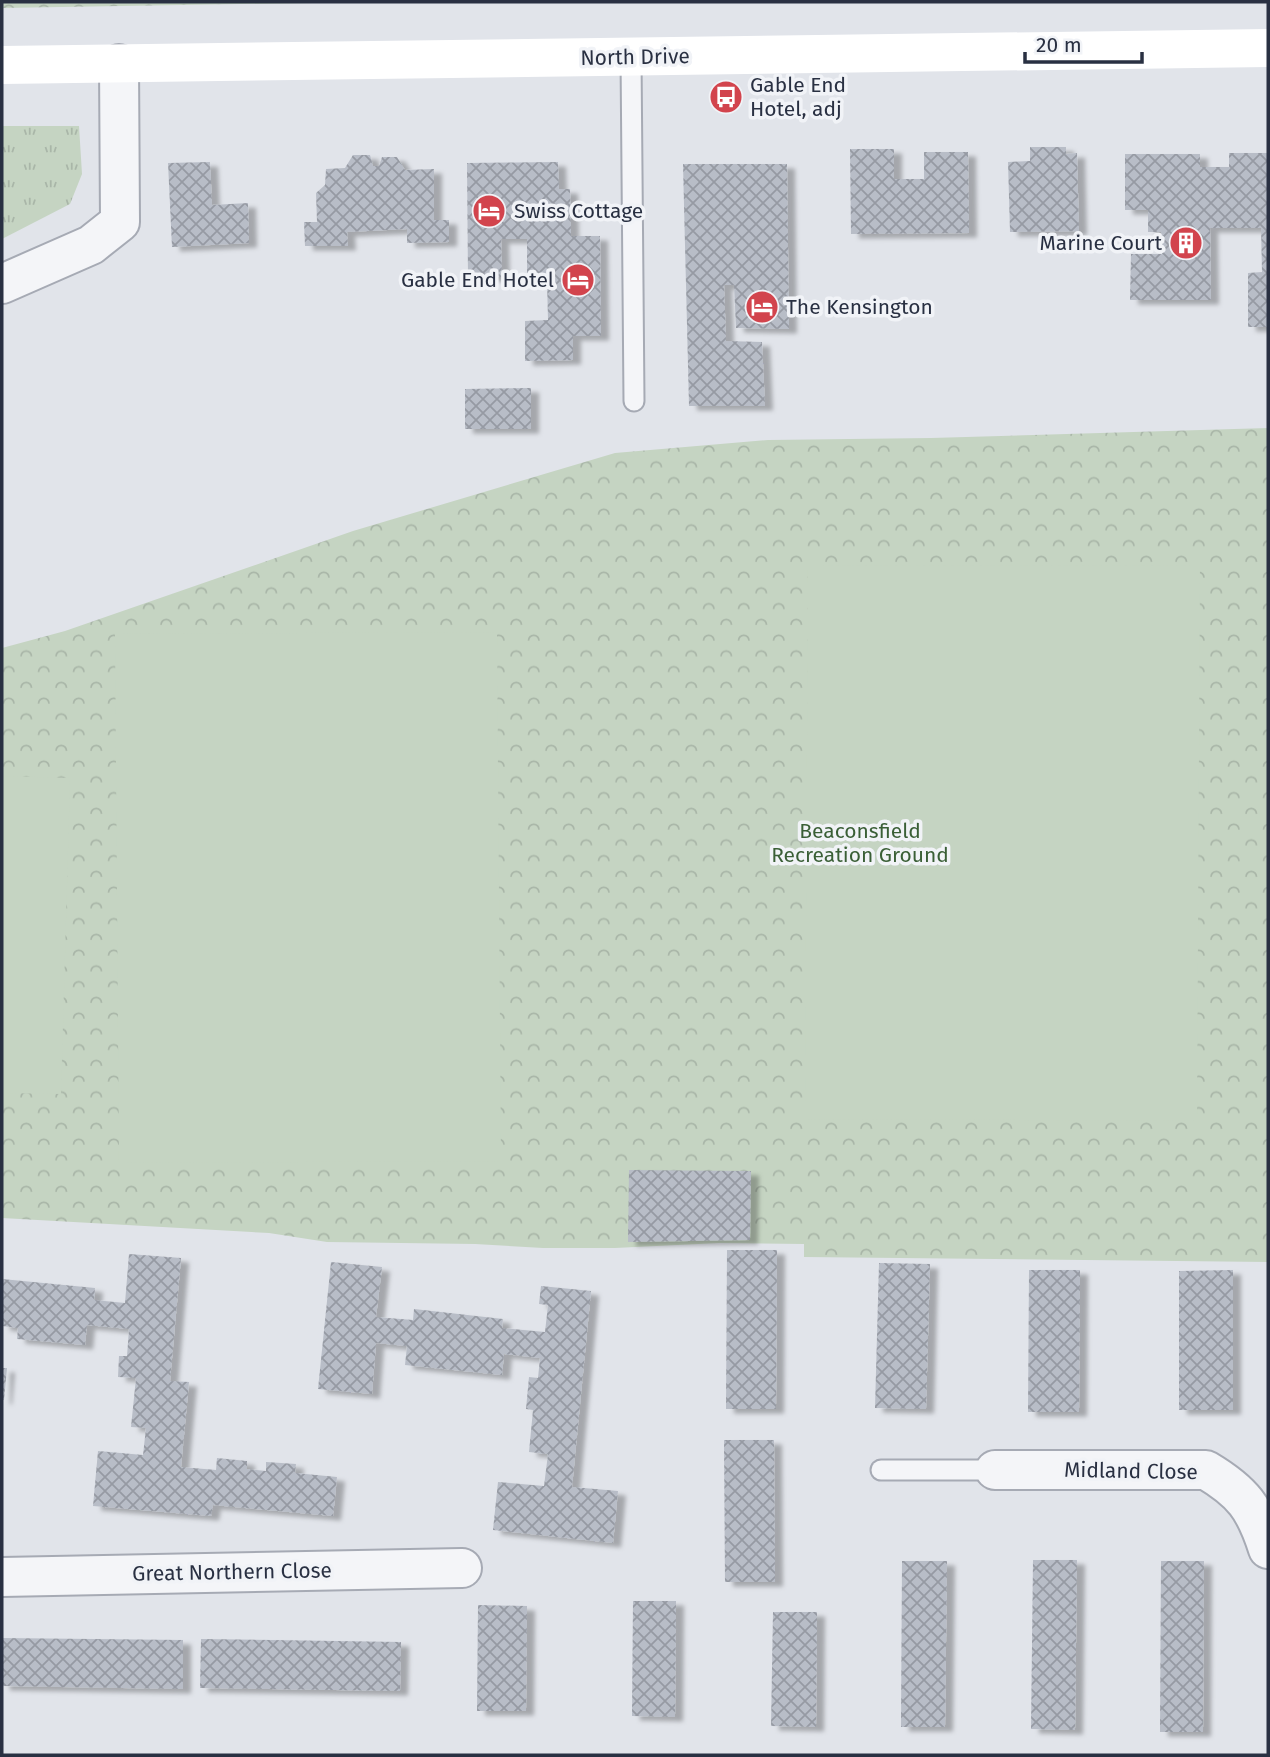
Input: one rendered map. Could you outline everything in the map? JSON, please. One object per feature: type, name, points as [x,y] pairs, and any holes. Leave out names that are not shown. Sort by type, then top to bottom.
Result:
[{"type":"street","name":"North Drive","points":[[2,65],[1268,48]]},
{"type":"street","points":[[2,284],[91,245],[120,222],[119,64]]},
{"type":"street","name":"Midland Close","points":[[995,1470],[1206,1470],[1228,1483],[1244,1499],[1259,1521],[1268,1549]]},
{"type":"street","name":"Great Northern Close","points":[[2,1577],[462,1568]]},
{"type":"lane","points":[[631,57],[634,401]]},
{"type":"lane","points":[[881,1470],[995,1470]]},
{"type":"green space","points":[[2,2],[371,2],[2,8]]},
{"type":"green space","points":[[2,126],[79,126],[82,174],[70,204],[2,239]]},
{"type":"green space","name":"Beaconsfield Recreation Ground","points":[[1268,428],[1268,1262],[804,1257],[804,1244],[719,1243],[543,1248],[475,1244],[327,1242],[269,1233],[2,1218],[2,648],[65,631],[353,531],[615,453],[768,440]]},
{"type":"green space","points":[[808,565],[1200,566],[1197,1121],[805,1119]]},
{"type":"green space","points":[[497,632],[501,1161],[119,1163],[115,634]]},
{"type":"green space","points":[[2,776],[70,778],[61,1094],[2,1093]]},
{"type":"building","points":[[1030,147],[1066,147],[1066,154],[1077,153],[1079,231],[1010,232],[1008,162],[1030,161]]},
{"type":"building","points":[[850,149],[894,149],[894,179],[924,179],[924,152],[968,152],[969,233],[851,234]]},
{"type":"building","name":"Marine Court","points":[[1229,153],[1268,153],[1268,327],[1248,327],[1248,273],[1262,272],[1261,228],[1210,228],[1211,300],[1130,300],[1131,254],[1162,254],[1161,232],[1148,232],[1148,210],[1125,210],[1125,154],[1200,154],[1200,167],[1229,167]]},
{"type":"building","points":[[353,155],[370,155],[373,166],[379,166],[382,157],[397,157],[405,170],[434,169],[434,220],[449,220],[449,242],[407,243],[407,229],[347,232],[348,246],[305,246],[304,222],[317,222],[316,193],[325,185],[326,169],[345,168]]},
{"type":"building","points":[[210,162],[212,205],[248,203],[249,243],[172,247],[168,163]]},
{"type":"building","points":[[558,162],[559,189],[570,189],[571,236],[600,236],[601,336],[573,336],[573,360],[525,361],[525,321],[548,320],[547,281],[527,281],[527,239],[501,239],[502,277],[468,277],[467,163]]},
{"type":"building","name":"The Kensington","points":[[683,164],[787,164],[789,329],[736,328],[734,285],[724,285],[726,341],[762,342],[765,406],[689,406]]},
{"type":"building","points":[[531,388],[531,429],[465,429],[465,389]]},
{"type":"building","points":[[629,1170],[751,1171],[750,1240],[628,1242]]},
{"type":"building","points":[[727,1250],[777,1250],[776,1409],[726,1409]]},
{"type":"building","points":[[129,1254],[181,1258],[170,1381],[189,1382],[181,1467],[216,1470],[217,1458],[247,1461],[247,1469],[266,1471],[266,1462],[296,1464],[295,1473],[337,1477],[333,1516],[213,1505],[211,1516],[93,1506],[98,1451],[143,1455],[146,1428],[131,1427],[136,1378],[118,1377],[119,1356],[127,1356],[129,1329],[87,1325],[85,1345],[17,1339],[18,1328],[2,1326],[2,1279],[95,1288],[94,1300],[125,1303]]},
{"type":"building","points":[[331,1262],[382,1267],[376,1317],[413,1320],[414,1309],[503,1319],[502,1328],[545,1332],[548,1305],[539,1304],[541,1286],[591,1291],[572,1487],[618,1491],[613,1543],[493,1530],[498,1482],[544,1486],[548,1454],[529,1452],[533,1410],[526,1409],[529,1377],[538,1378],[540,1358],[504,1354],[502,1375],[405,1365],[407,1346],[376,1343],[372,1394],[318,1389]]},
{"type":"building","points":[[879,1263],[930,1264],[926,1409],[875,1408]]},
{"type":"building","points":[[1029,1270],[1080,1270],[1079,1412],[1028,1412]]},
{"type":"building","points":[[1233,1270],[1233,1410],[1179,1410],[1179,1271]]},
{"type":"building","points":[[2,1368],[7,1368],[4,1400],[2,1400]]},
{"type":"building","points":[[724,1440],[774,1440],[775,1582],[725,1582]]},
{"type":"building","points":[[1033,1560],[1077,1560],[1075,1730],[1031,1729]]},
{"type":"building","points":[[902,1561],[947,1561],[945,1727],[901,1727]]},
{"type":"building","points":[[1161,1561],[1204,1561],[1203,1732],[1160,1732]]},
{"type":"building","points":[[633,1601],[676,1601],[675,1717],[632,1716]]},
{"type":"building","points":[[478,1605],[527,1606],[526,1711],[477,1711]]},
{"type":"building","points":[[773,1612],[817,1612],[816,1727],[771,1726]]},
{"type":"building","points":[[2,1638],[183,1640],[183,1689],[2,1686]]},
{"type":"building","points":[[201,1639],[401,1642],[400,1691],[200,1688]]},
{"type":"place","name":"Gable End Hotel, adj","points":[[726,97]]},
{"type":"place","name":"Swiss Cottage","points":[[489,211]]},
{"type":"place","name":"Marine Court","points":[[1186,243]]},
{"type":"place","name":"Gable End Hotel","points":[[578,280]]},
{"type":"place","name":"The Kensington","points":[[762,307]]}]
